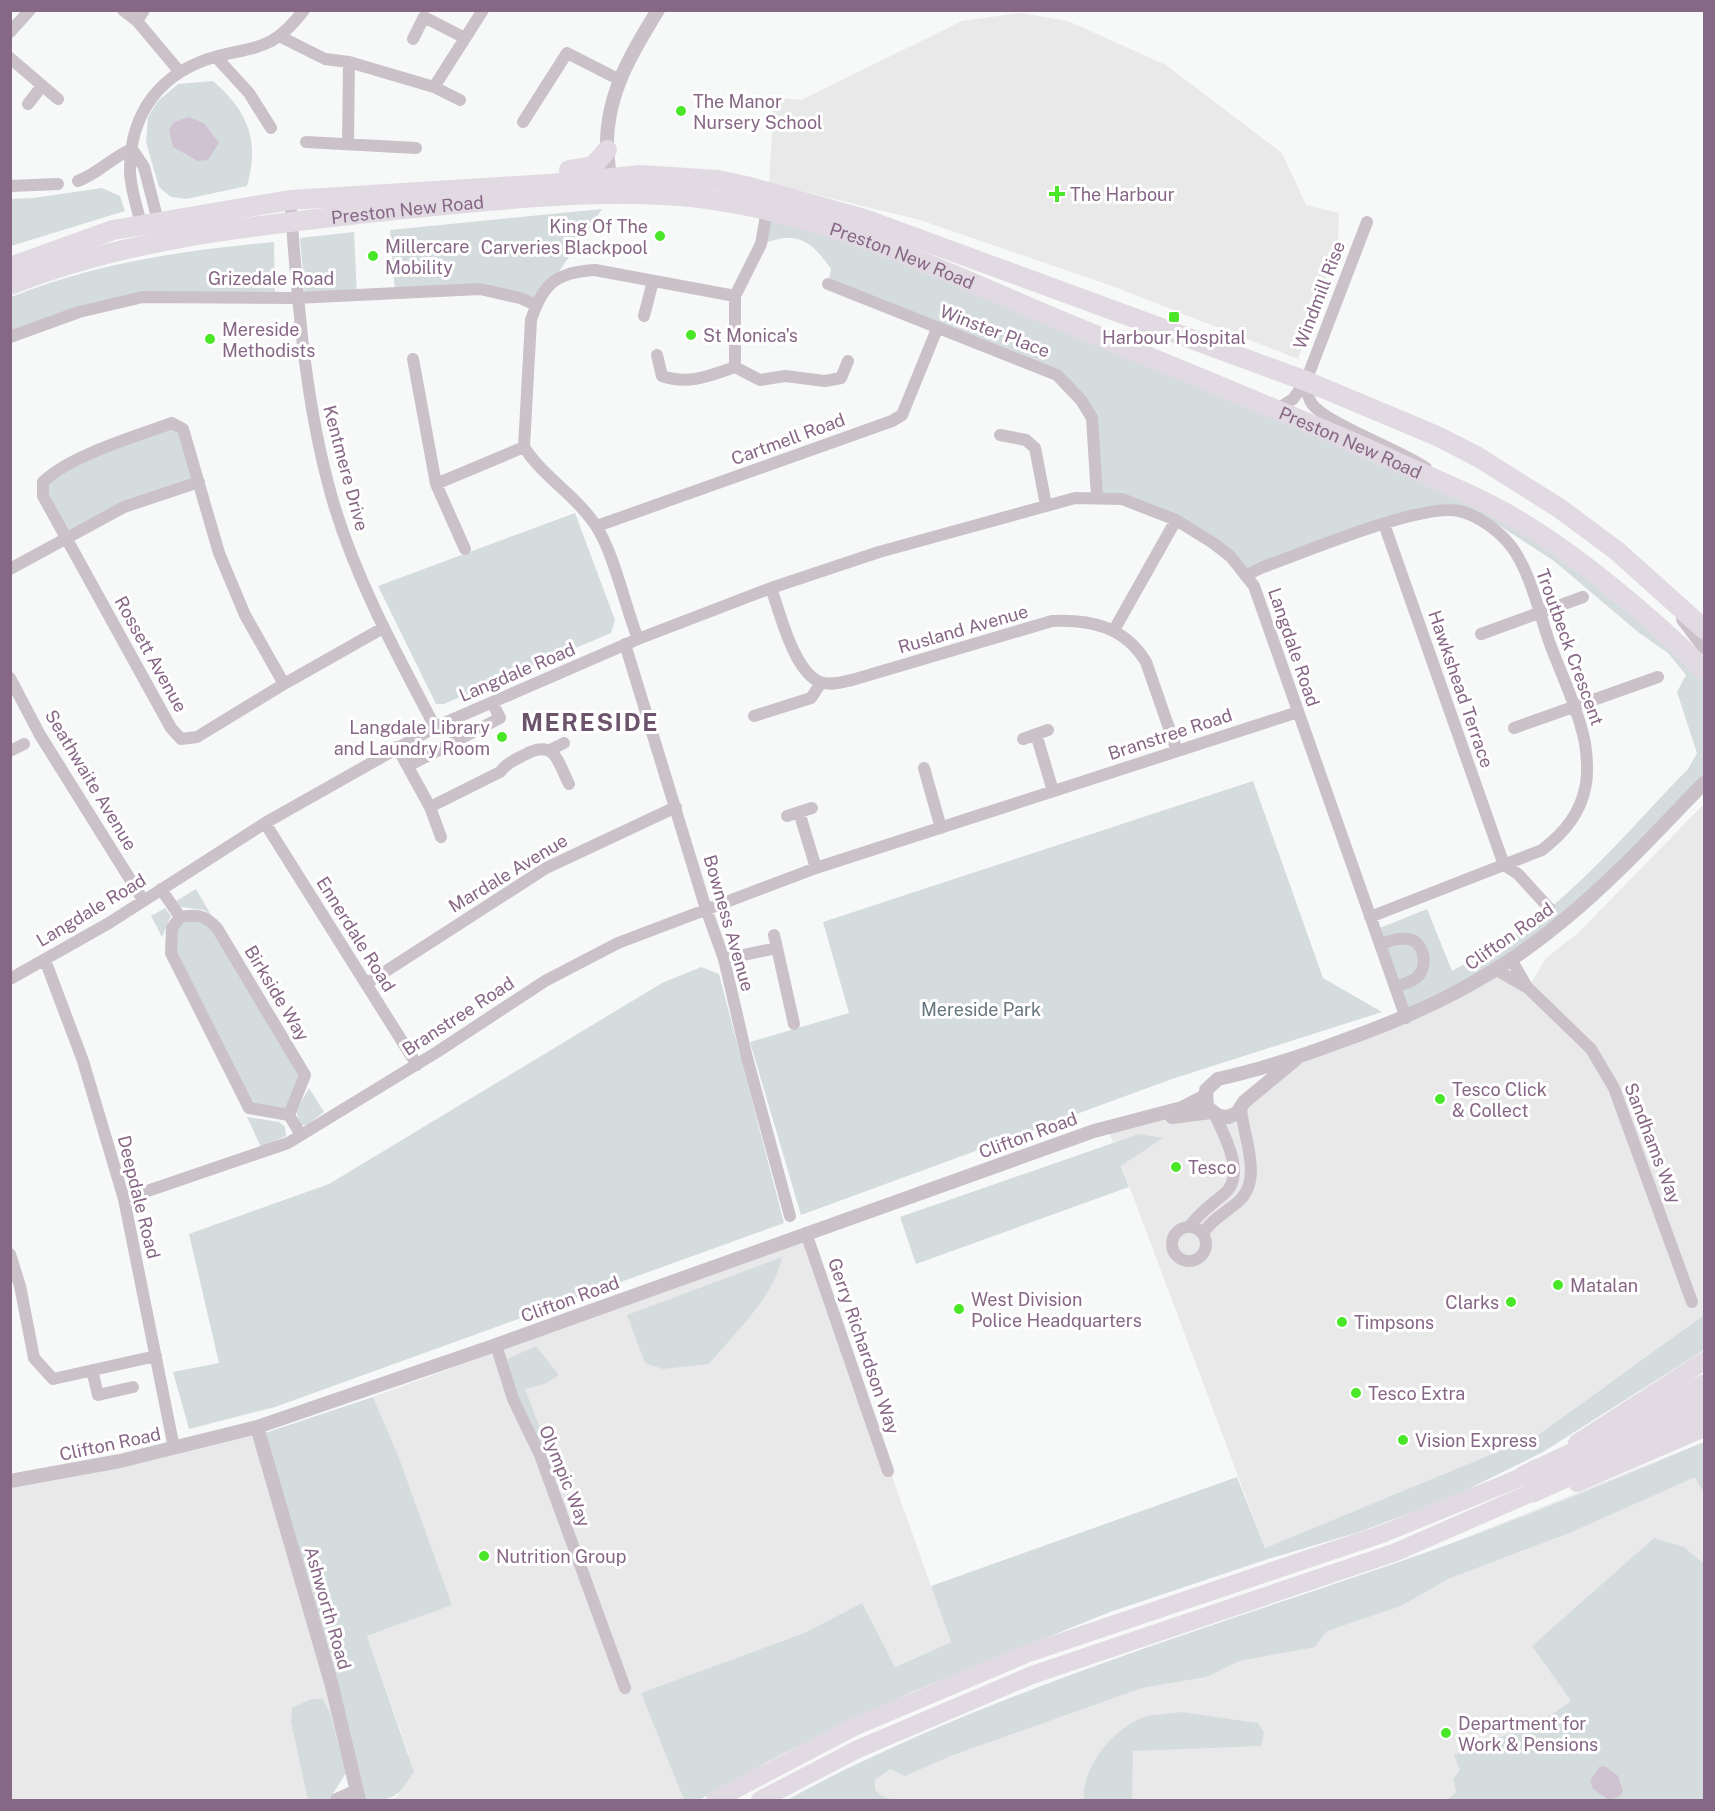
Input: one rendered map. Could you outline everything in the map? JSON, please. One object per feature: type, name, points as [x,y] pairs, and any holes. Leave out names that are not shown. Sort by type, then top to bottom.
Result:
[{"type":"highway","points":[[482,186],[499,176],[585,168],[599,161],[607,150]]},
{"type":"highway","name":"Preston New Road","points":[[10,285],[63,264],[172,239],[292,222],[610,186],[640,175],[718,180],[786,195],[864,219],[1391,414],[1478,457],[1568,514],[1657,586],[1704,629]]},
{"type":"highway","name":"Preston New Road","points":[[10,267],[94,236],[290,200],[482,186],[564,183],[610,186],[711,199],[766,210],[869,242],[1277,409],[1504,512],[1549,541],[1614,590],[1681,647],[1704,670]]},
{"type":"highway","points":[[134,247],[149,225],[172,239]]},
{"type":"highway","points":[[1529,1484],[1704,1385]]},
{"type":"highway","points":[[1529,1484],[1643,1442],[1704,1408]]},
{"type":"main road","points":[[1479,1518],[1704,1361]]},
{"type":"main road","points":[[760,1800],[858,1749],[1032,1675],[1396,1552],[1479,1518],[1579,1482],[1704,1428]]},
{"type":"main road","points":[[715,1800],[854,1727],[1026,1654],[1529,1484]]},
{"type":"street","points":[[10,32],[30,10]]},
{"type":"street","points":[[123,10],[140,16],[179,71]]},
{"type":"street","points":[[149,225],[144,167],[132,149],[138,122],[144,110],[158,91],[179,71],[216,57],[258,48],[281,38],[304,10]]},
{"type":"street","points":[[434,87],[483,10]]},
{"type":"street","points":[[610,186],[607,150],[609,115],[620,80],[636,45],[658,10]]},
{"type":"street","points":[[413,39],[424,17],[465,38]]},
{"type":"street","points":[[281,38],[325,59],[349,62],[434,87],[460,100]]},
{"type":"street","points":[[523,122],[567,52],[620,80]]},
{"type":"street","points":[[216,57],[249,93],[271,128]]},
{"type":"street","points":[[10,58],[58,99]]},
{"type":"street","points":[[348,143],[349,62]]},
{"type":"street","points":[[28,105],[42,86]]},
{"type":"street","points":[[306,142],[416,148]]},
{"type":"street","points":[[78,181],[90,177],[119,154],[132,149]]},
{"type":"street","points":[[10,186],[58,184]]},
{"type":"street","name":"Kentmere Drive","points":[[290,200],[296,298],[309,400],[332,499],[364,585],[435,727]]},
{"type":"street","points":[[735,367],[735,296],[761,244],[766,210]]},
{"type":"street","name":"Windmill Rise","points":[[1306,381],[1367,222]]},
{"type":"street","points":[[639,639],[597,526],[571,495],[531,459],[524,447],[531,320],[536,305],[552,281],[564,273],[595,270],[735,296]]},
{"type":"street","points":[[644,316],[653,281]]},
{"type":"street","name":"Winster Place","points":[[828,284],[1057,375],[1081,400],[1092,418],[1097,497]]},
{"type":"street","name":"Grizedale Road","points":[[10,337],[78,312],[143,297],[296,298],[480,290],[520,298],[536,305]]},
{"type":"street","name":"Cartmell Road","points":[[597,526],[892,421],[902,415],[937,329]]},
{"type":"street","points":[[657,355],[662,376],[676,381],[701,379],[735,367],[760,380],[785,376],[825,381],[841,378],[848,361]]},
{"type":"street","points":[[413,359],[436,484],[465,549]]},
{"type":"street","points":[[1277,409],[1293,399],[1306,381]]},
{"type":"street","points":[[1306,381],[1309,398],[1319,411],[1407,455],[1455,489]]},
{"type":"street","points":[[68,539],[44,496],[43,482],[53,472],[109,446],[172,423],[183,429],[219,553],[244,615],[284,684]]},
{"type":"street","points":[[1000,435],[1026,440],[1035,448],[1046,505]]},
{"type":"street","points":[[436,484],[524,447]]},
{"type":"street","points":[[10,569],[124,507],[199,482]]},
{"type":"street","name":"Langdale Road","points":[[10,979],[45,960],[265,823],[435,727],[625,644],[771,588],[879,552],[1046,505],[1097,497],[1122,499],[1176,520],[1214,543],[1247,575],[1258,598],[1406,1018]]},
{"type":"street","name":"Troutbeck Crescent","points":[[1247,575],[1263,567],[1384,524],[1433,510],[1447,509],[1472,516],[1499,534],[1511,546],[1521,563],[1581,729],[1587,760],[1580,806],[1560,836],[1542,850],[1370,917]]},
{"type":"street","points":[[1114,630],[1176,520]]},
{"type":"street","name":"Hawkshead Terrace","points":[[1384,524],[1504,865]]},
{"type":"street","name":"Rossett Avenue","points":[[68,539],[171,728],[181,739],[197,737],[284,684],[384,628]]},
{"type":"street","points":[[1657,586],[1704,647]]},
{"type":"street","points":[[754,716],[811,698],[821,682],[812,677],[794,651],[771,588]]},
{"type":"street","points":[[1481,634],[1583,597]]},
{"type":"street","name":"Rusland Avenue","points":[[821,682],[852,680],[1053,621],[1076,620],[1114,630],[1140,652],[1146,662],[1177,751]]},
{"type":"street","name":"Bowness Avenue","points":[[625,644],[706,909],[724,959],[747,1058],[790,1215]]},
{"type":"street","points":[[1514,728],[1659,677]]},
{"type":"street","name":"Seathwaite Avenue","points":[[10,678],[40,735],[142,900]]},
{"type":"street","points":[[408,766],[500,718],[492,702]]},
{"type":"street","name":"Branstree Road","points":[[124,1199],[288,1143],[417,1065],[545,981],[618,943],[816,868],[1298,712]]},
{"type":"street","points":[[1023,739],[1042,733],[1053,791]]},
{"type":"street","points":[[430,807],[500,772],[508,763],[540,747],[550,750],[564,743]]},
{"type":"street","points":[[10,751],[24,744]]},
{"type":"street","points":[[397,747],[430,807],[441,837]]},
{"type":"street","points":[[550,750],[569,784]]},
{"type":"street","points":[[924,768],[941,828]]},
{"type":"street","name":"Clifton Road","points":[[10,1481],[174,1448],[257,1428],[1094,1131],[1182,1108],[1205,1096],[1213,1081],[1296,1059],[1406,1018],[1456,994],[1511,959],[1566,919],[1704,783]]},
{"type":"street","name":"Mardale Avenue","points":[[366,984],[546,868],[676,807]]},
{"type":"street","points":[[812,808],[793,814],[816,868]]},
{"type":"street","name":"Ennerdale Road","points":[[265,823],[417,1065]]},
{"type":"street","points":[[1504,865],[1518,874],[1549,908]]},
{"type":"street","points":[[161,889],[180,917],[172,928],[171,953],[249,1108],[289,1115],[301,1135]]},
{"type":"street","name":"Birkside Way","points":[[180,917],[195,914],[208,918],[217,928],[305,1075],[289,1115]]},
{"type":"street","points":[[1380,944],[1402,938],[1410,939],[1423,954],[1424,966],[1419,975],[1396,987]]},
{"type":"street","points":[[724,959],[776,941],[794,1024]]},
{"type":"street","name":"Sandhams Way","points":[[1511,959],[1528,988]]},
{"type":"street","name":"Deepdale Road","points":[[45,960],[83,1061],[124,1199],[174,1448]]},
{"type":"street","name":"Sandhams Way","points":[[1495,969],[1528,988],[1591,1049],[1614,1088],[1692,1302]]},
{"type":"street","name":"Clifton Road","points":[[1134,1120],[1213,1113],[1228,1117],[1296,1059]]},
{"type":"street","points":[[1203,1233],[1209,1224],[1240,1201],[1250,1178],[1250,1163],[1242,1128],[1243,1090],[1230,1078]]},
{"type":"street","points":[[1190,1226],[1203,1233],[1207,1242],[1204,1253],[1195,1261],[1182,1260],[1172,1249],[1173,1237],[1176,1232],[1190,1226],[1208,1205],[1231,1186],[1235,1174],[1230,1152],[1205,1096]]},
{"type":"street","name":"Gerry Richardson Way","points":[[806,1233],[888,1471]]},
{"type":"street","points":[[10,1254],[34,1358],[53,1379],[156,1356]]},
{"type":"street","name":"Olympic Way","points":[[496,1345],[513,1399],[540,1455],[626,1688]]},
{"type":"street","points":[[92,1370],[98,1395],[133,1387]]},
{"type":"street","name":"Ashworth Road","points":[[257,1428],[313,1616],[358,1796]]},
{"type":"street","points":[[337,1800],[358,1796]]},
{"type":"shaded area","name":"The Harbour","points":[[1020,13],[1068,21],[1166,65],[1282,153],[1306,205],[1339,213],[1338,243],[1298,359],[1112,286],[920,220],[769,183],[774,97],[801,100],[962,21]]},
{"type":"shaded area","points":[[189,117],[204,123],[219,143],[208,160],[198,161],[173,147],[169,130],[174,122]]},
{"type":"shaded area","points":[[1704,804],[1704,1315],[1538,1435],[1265,1548],[1107,1127],[1194,1114],[1224,1117],[1296,1059],[1495,969],[1528,988],[1546,958],[1578,933]]},
{"type":"shaded area","points":[[807,1238],[951,1642],[894,1667],[862,1603],[804,1633],[642,1693],[684,1800],[386,1800],[397,1797],[409,1755],[367,1636],[451,1605],[398,1455],[373,1397]]},
{"type":"shaded area","points":[[257,1428],[349,1750],[316,1800],[11,1800],[11,1481]]},
{"type":"shaded area","points":[[1704,1442],[1704,1800],[787,1800],[843,1770],[920,1735],[1092,1667],[1435,1550]]},
{"type":"shaded area","points":[[1605,1766],[1618,1776],[1623,1791],[1620,1796],[1609,1800],[1593,1789],[1590,1781],[1599,1767]]},
{"type":"green space","points":[[213,81],[235,104],[248,128],[252,155],[247,186],[186,199],[171,197],[159,187],[146,142],[148,117],[158,101],[178,84]]},
{"type":"green space","points":[[102,188],[120,196],[125,211],[11,246],[11,199]]},
{"type":"green space","points":[[602,209],[536,305],[480,289],[395,293],[390,230]]},
{"type":"green space","points":[[767,210],[796,218],[1504,512],[1704,670],[1704,783],[1566,919],[1406,1018],[1375,930],[1427,909],[1452,971],[1509,939],[1549,909],[1591,871],[1688,769],[1697,753],[1677,692],[1686,675],[1668,653],[1638,632],[1554,561],[1477,511],[1433,510],[1247,575],[1176,520],[1097,497],[1092,418],[1057,375],[828,284],[831,269],[809,244],[802,240],[784,238],[761,244]]},
{"type":"green space","points":[[354,232],[357,295],[305,298],[300,238]]},
{"type":"green space","points":[[274,242],[275,298],[143,297],[11,337],[11,297],[43,285],[141,260],[207,249]]},
{"type":"green space","points":[[172,423],[183,429],[199,482],[162,492],[68,539],[43,496],[53,473]]},
{"type":"green space","points":[[575,513],[615,620],[611,633],[444,704],[436,704],[378,586]]},
{"type":"green space","name":"Mereside Park","points":[[1253,781],[1323,978],[1382,1012],[1172,1079],[801,1215],[750,1042],[849,1013],[823,922]]},
{"type":"green space","points":[[196,889],[211,915],[204,910],[180,907],[176,901]]},
{"type":"green space","points":[[165,908],[171,916],[162,937],[151,916]]},
{"type":"green space","points":[[180,917],[208,918],[305,1075],[289,1115],[249,1108],[170,938]]},
{"type":"green space","points":[[701,967],[719,974],[784,1223],[275,1407],[189,1429],[173,1372],[219,1363],[189,1234],[329,1184],[662,983]]},
{"type":"green space","points":[[309,1088],[324,1112],[307,1125],[301,1125],[296,1111]]},
{"type":"green space","points":[[247,1117],[279,1122],[285,1127],[286,1136],[261,1147]]},
{"type":"green space","points":[[1139,1134],[1163,1138],[1121,1166],[1129,1187],[916,1264],[900,1217]]},
{"type":"green space","points":[[782,1257],[771,1287],[752,1314],[709,1364],[663,1369],[645,1363],[627,1315]]},
{"type":"green space","points":[[1704,1315],[1704,1350],[1543,1452],[1452,1497],[1359,1532],[1268,1559],[1110,1612],[912,1692],[780,1755],[699,1800],[684,1800],[641,1693],[804,1633],[862,1603],[895,1667],[951,1642],[931,1586],[1237,1477],[1265,1548],[1538,1435]]},
{"type":"green space","points":[[536,1346],[559,1375],[545,1384],[525,1389],[555,1467],[549,1470],[510,1378],[507,1359]]},
{"type":"green space","points":[[373,1397],[398,1455],[452,1605],[367,1636],[414,1772],[402,1789],[392,1797],[380,1800],[359,1800],[259,1435]]},
{"type":"green space","points":[[1704,1442],[1704,1489],[1701,1489],[1695,1477],[1569,1533],[1448,1579],[1401,1606],[1327,1631],[1315,1647],[1239,1661],[1206,1677],[1142,1688],[953,1755],[905,1776],[890,1769],[875,1780],[875,1790],[882,1796],[893,1800],[787,1800],[943,1725],[1023,1693],[1186,1634],[1467,1538]]},
{"type":"green space","points":[[1654,1538],[1684,1547],[1704,1564],[1704,1800],[1447,1800],[1456,1792],[1453,1779],[1460,1770],[1454,1755],[1543,1721],[1571,1701],[1532,1646]]},
{"type":"green space","points":[[311,1699],[323,1699],[330,1713],[346,1773],[329,1800],[308,1800],[291,1722],[292,1708]]},
{"type":"green space","points":[[1181,1712],[1258,1723],[1264,1733],[1261,1746],[1133,1751],[1132,1800],[1084,1800],[1087,1776],[1093,1764],[1118,1733],[1144,1717]]},
{"type":"place","name":"The Manor Nursery School","points":[[681,111]]},
{"type":"place","name":"The Harbour","points":[[1057,194]]},
{"type":"place","name":"King Of The Carveries Blackpool","points":[[660,236]]},
{"type":"place","name":"Millercare Mobility","points":[[373,256]]},
{"type":"place","name":"Harbour Hospital","points":[[1174,317]]},
{"type":"place","name":"St Monica's","points":[[691,335]]},
{"type":"place","name":"Mereside Methodists","points":[[210,339]]},
{"type":"place","name":"Langdale Library and Laundry Room","points":[[502,737]]},
{"type":"place","name":"Tesco Click & Collect","points":[[1440,1099]]},
{"type":"place","name":"Tesco","points":[[1176,1167]]},
{"type":"place","name":"Matalan","points":[[1558,1285]]},
{"type":"place","name":"Clarks","points":[[1511,1302]]},
{"type":"place","name":"West Division Police Headquarters","points":[[959,1309]]},
{"type":"place","name":"Timpsons","points":[[1342,1322]]},
{"type":"place","name":"Tesco Extra","points":[[1356,1393]]},
{"type":"place","name":"Vision Express","points":[[1403,1440]]},
{"type":"place","name":"Nutrition Group","points":[[484,1556]]},
{"type":"place","name":"Department for Work & Pensions","points":[[1446,1733]]},
{"type":"district","name":"MERESIDE","points":[[590,722]]}]
